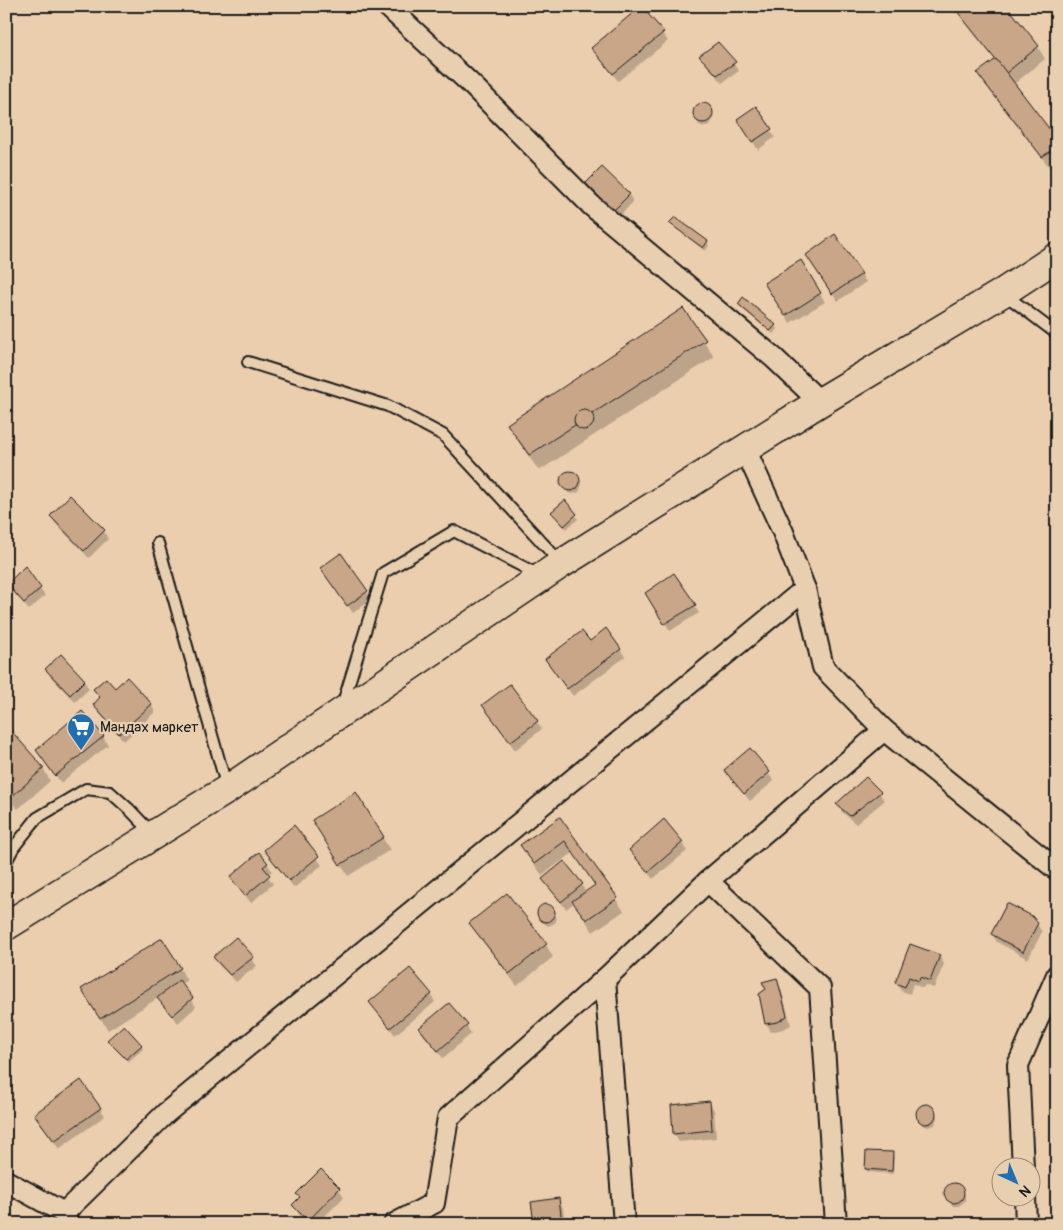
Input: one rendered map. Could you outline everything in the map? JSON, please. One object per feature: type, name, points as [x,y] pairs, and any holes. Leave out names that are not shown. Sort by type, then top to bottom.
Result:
[{"type":"highway","points":[[7,923],[228,789],[552,570],[820,402],[1057,257]]},
{"type":"street","points":[[387,6],[472,85],[592,206],[774,358],[820,402]]},
{"type":"street","points":[[745,449],[783,532],[805,589],[823,668],[884,730],[1057,870]]},
{"type":"street","points":[[6,1181],[66,1218],[166,1113],[805,589]]},
{"type":"street","points":[[394,1224],[434,1203],[448,1118],[605,979],[708,881],[884,730]]},
{"type":"street","points":[[708,881],[820,988],[836,1224]]},
{"type":"street","points":[[1023,1158],[1018,1066],[1057,975]]},
{"type":"street","points":[[605,979],[624,1224]]},
{"type":"street","points":[[1025,1208],[1026,1224]]},
{"type":"lane","points":[[1002,292],[1057,334]]},
{"type":"lane","points":[[248,362],[388,406],[443,435],[552,570]]},
{"type":"lane","points":[[339,714],[383,573],[454,531],[552,570]]},
{"type":"lane","points":[[158,543],[228,789]]},
{"type":"lane","points":[[6,862],[14,847],[37,818],[86,789],[110,792],[154,835]]},
{"type":"building","points":[[641,6],[664,32],[613,74],[591,48]]},
{"type":"building","points":[[953,6],[1007,6],[1039,46],[1006,73]]},
{"type":"building","points":[[718,42],[736,62],[717,75],[699,56]]},
{"type":"building","points":[[996,59],[1057,139],[1057,146],[1042,157],[977,73]]},
{"type":"building","points":[[699,103],[707,103],[713,109],[713,117],[707,123],[699,123],[693,117],[693,109]]},
{"type":"building","points":[[756,106],[772,129],[752,142],[737,119]]},
{"type":"building","points":[[602,167],[630,194],[613,211],[585,184]]},
{"type":"building","points":[[675,217],[708,241],[703,248],[669,223]]},
{"type":"building","points":[[835,234],[862,274],[832,294],[806,255]]},
{"type":"building","points":[[801,260],[821,293],[785,316],[764,283]]},
{"type":"building","points":[[743,297],[776,325],[770,331],[738,304]]},
{"type":"building","points":[[683,308],[706,340],[529,455],[507,424]]},
{"type":"building","points":[[580,410],[588,410],[594,416],[594,424],[588,430],[580,430],[574,424],[574,416]]},
{"type":"building","points":[[570,471],[577,474],[580,481],[577,488],[570,491],[563,488],[560,481],[563,474]]},
{"type":"building","points":[[70,495],[105,530],[84,551],[50,516]]},
{"type":"building","points":[[565,500],[577,514],[564,526],[551,512]]},
{"type":"building","points":[[341,553],[368,591],[347,606],[320,568]]},
{"type":"building","points":[[25,566],[41,588],[24,603],[7,584]]},
{"type":"building","points":[[674,573],[696,605],[664,624],[645,593]]},
{"type":"building","points":[[606,628],[621,649],[567,689],[545,659],[582,631],[590,641]]},
{"type":"building","points":[[61,654],[85,680],[70,695],[45,669]]},
{"type":"building","points":[[127,677],[152,704],[119,734],[93,705],[100,697],[93,689],[106,678],[115,688]]},
{"type":"building","points":[[510,684],[538,721],[510,742],[482,705]]},
{"type":"building","points":[[82,711],[104,736],[55,776],[36,750]]},
{"type":"building","points":[[6,725],[44,768],[10,798],[6,794]]},
{"type":"building","points":[[750,748],[770,772],[744,794],[724,770]]},
{"type":"building","points":[[866,777],[881,792],[850,816],[836,804]]},
{"type":"building","points":[[356,792],[384,837],[340,865],[312,820]]},
{"type":"building","points":[[560,817],[618,898],[586,920],[572,901],[595,885],[565,841],[534,864],[520,845]]},
{"type":"building","points":[[664,819],[683,842],[648,872],[629,850]]},
{"type":"building","points":[[294,825],[319,856],[289,881],[264,850]]},
{"type":"building","points":[[259,852],[268,863],[263,867],[270,875],[245,896],[230,877]]},
{"type":"building","points":[[564,861],[583,884],[561,902],[542,879]]},
{"type":"building","points":[[507,893],[547,944],[509,974],[469,923]]},
{"type":"building","points":[[1007,903],[1032,916],[1038,923],[1023,952],[991,934]]},
{"type":"building","points":[[542,904],[550,904],[555,909],[553,920],[542,922],[537,917],[537,909]]},
{"type":"building","points":[[236,937],[254,957],[230,975],[213,957]]},
{"type":"building","points":[[162,938],[181,968],[100,1019],[81,989]]},
{"type":"building","points":[[910,944],[940,955],[930,981],[920,977],[919,981],[909,977],[905,987],[895,983]]},
{"type":"building","points":[[410,968],[432,994],[390,1028],[369,1002]]},
{"type":"building","points":[[777,978],[787,1016],[778,1022],[765,1024],[759,994],[766,989],[762,982]]},
{"type":"building","points":[[179,980],[193,998],[172,1016],[157,998]]},
{"type":"building","points":[[449,1003],[468,1025],[438,1051],[419,1028]]},
{"type":"building","points":[[124,1025],[142,1045],[126,1059],[107,1040]]},
{"type":"building","points":[[81,1080],[101,1108],[54,1141],[34,1114]]},
{"type":"building","points":[[710,1101],[712,1130],[673,1134],[671,1105]]},
{"type":"building","points":[[926,1104],[933,1107],[936,1114],[933,1121],[926,1124],[919,1121],[916,1114],[919,1107]]},
{"type":"building","points":[[866,1151],[893,1152],[892,1171],[865,1169]]},
{"type":"building","points":[[321,1169],[340,1188],[308,1221],[292,1205],[300,1197],[296,1194]]},
{"type":"building","points":[[954,1183],[961,1186],[964,1193],[961,1200],[954,1203],[947,1200],[944,1193],[947,1186]]},
{"type":"building","points":[[559,1198],[562,1224],[550,1224],[549,1221],[534,1223],[531,1202]]},
{"type":"place","name":"Мандах маркет","points":[[81,751]]}]
